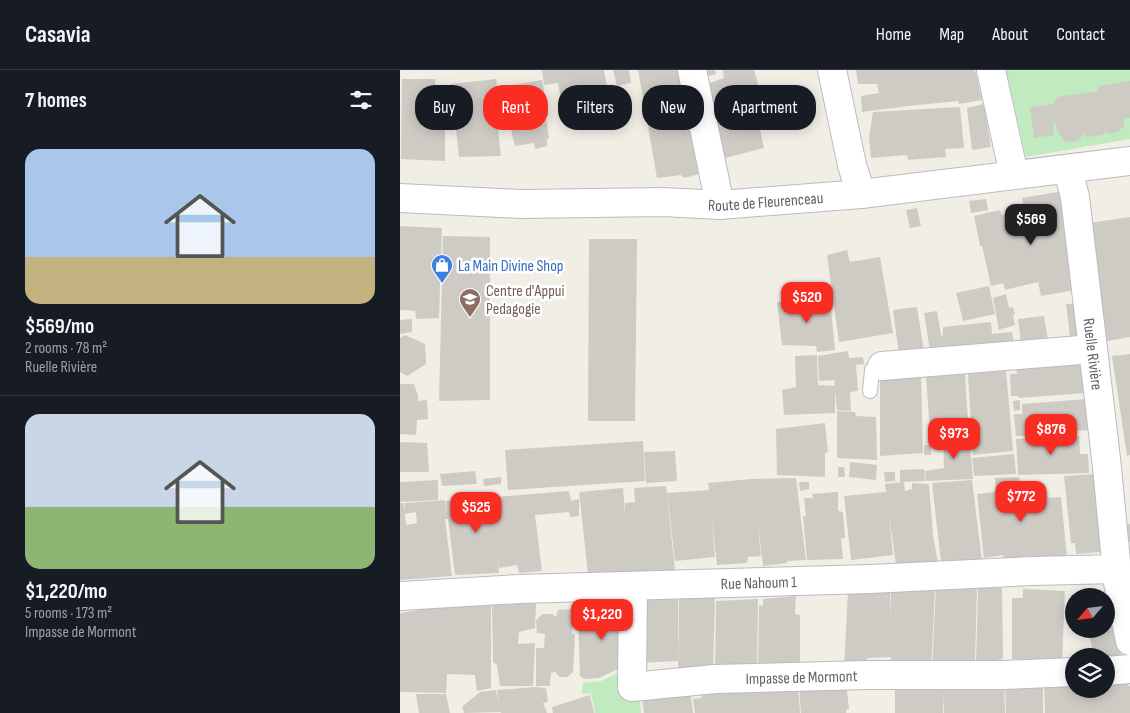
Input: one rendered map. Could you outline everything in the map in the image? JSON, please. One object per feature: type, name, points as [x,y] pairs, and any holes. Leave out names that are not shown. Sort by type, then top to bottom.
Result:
[{"type":"street","points":[[692,70],[720,206]]},
{"type":"street","points":[[832,70],[852,165],[861,194]]},
{"type":"street","points":[[991,70],[1014,175]]},
{"type":"street","name":"Route de Fleurenceau","points":[[400,198],[521,204],[664,202],[720,206],[861,194],[1130,161]]},
{"type":"street","name":"Ruelle Rivière","points":[[1068,170],[1075,197],[1094,349],[1118,569],[1118,584],[1130,641]]},
{"type":"street","points":[[882,366],[1094,349]]},
{"type":"street","name":"Rue Nahoum 1","points":[[400,596],[519,588],[633,586],[1118,569]]},
{"type":"street","name":"Impasse de Mormont","points":[[633,586],[632,687],[715,678],[1003,675],[1065,672]]},
{"type":"street","points":[[1115,671],[1130,670]]},
{"type":"lane","points":[[870,391],[872,370],[882,366]]},
{"type":"green space","points":[[1006,70],[1130,70],[1130,139],[1026,157]]},
{"type":"green space","points":[[618,673],[629,673],[639,692],[641,713],[595,713],[591,693],[582,694],[583,683],[601,681]]},
{"type":"building","points":[[542,70],[604,70],[607,85],[558,85],[558,83],[544,85]]},
{"type":"building","points":[[613,70],[629,70],[631,83],[617,85]]},
{"type":"building","points":[[638,70],[679,70],[682,85],[642,85],[642,93]]},
{"type":"building","points":[[703,70],[715,70],[716,74],[704,77]]},
{"type":"building","points":[[723,70],[754,70],[758,85],[714,85],[714,113],[707,84],[724,78]]},
{"type":"building","points":[[856,70],[975,70],[982,100],[959,104],[958,101],[862,112],[861,96],[879,93],[877,84],[858,84]]},
{"type":"building","points":[[402,79],[435,79],[436,85],[415,85],[415,130],[445,130],[445,161],[401,159]]},
{"type":"building","points":[[496,79],[497,85],[483,85],[483,130],[498,130],[501,156],[459,157],[456,130],[473,130],[473,85],[451,84]]},
{"type":"building","points":[[542,80],[543,85],[513,85]]},
{"type":"building","points":[[1130,81],[1130,118],[1124,118],[1124,126],[1118,132],[1108,134],[1106,131],[1103,135],[1087,137],[1083,134],[1078,141],[1065,142],[1057,130],[1055,122],[1053,122],[1054,135],[1034,138],[1030,107],[1054,104],[1057,97],[1098,91],[1099,86]]},
{"type":"building","points":[[984,104],[991,147],[972,150],[967,108]]},
{"type":"building","points":[[960,107],[964,148],[945,149],[946,157],[908,160],[907,155],[871,158],[869,137],[873,112]]},
{"type":"building","points":[[511,130],[548,130],[549,139],[547,139],[547,146],[535,149],[534,143],[515,146]]},
{"type":"building","points":[[649,130],[691,130],[699,174],[684,178],[681,175],[657,178]]},
{"type":"building","points":[[718,130],[760,130],[764,148],[725,158]]},
{"type":"building","points":[[1064,191],[1081,289],[1041,296],[1038,282],[1005,290],[1003,283],[991,286],[974,216],[1000,210],[1002,215],[1023,210],[1026,222],[1022,198]]},
{"type":"building","points":[[986,199],[988,210],[971,213],[969,201]]},
{"type":"building","points":[[917,208],[921,226],[910,228],[906,210]]},
{"type":"building","points":[[1130,217],[1130,337],[1107,341],[1090,223]]},
{"type":"building","points":[[400,226],[442,228],[439,318],[416,319],[415,311],[400,310]]},
{"type":"building","points":[[443,236],[490,237],[490,400],[439,401]]},
{"type":"building","points":[[589,239],[637,239],[635,421],[588,421]]},
{"type":"building","points":[[847,250],[850,262],[880,257],[893,333],[839,342],[827,255]]},
{"type":"building","points":[[989,286],[995,314],[963,321],[956,293]]},
{"type":"building","points":[[1006,294],[1009,308],[1013,307],[1015,325],[999,330],[993,298]]},
{"type":"building","points":[[830,298],[835,350],[817,352],[816,346],[782,345],[777,302]]},
{"type":"building","points":[[1066,304],[1079,304],[1082,337],[1070,337]]},
{"type":"building","points":[[917,307],[924,351],[899,355],[893,310]]},
{"type":"building","points":[[937,311],[941,335],[943,336],[943,327],[991,322],[992,334],[1012,332],[1014,343],[930,351],[924,313]]},
{"type":"building","points":[[1044,316],[1048,340],[1021,343],[1018,319]]},
{"type":"building","points":[[412,319],[412,332],[400,334],[400,320]]},
{"type":"building","points":[[405,335],[425,344],[426,364],[407,376],[400,372],[400,338]]},
{"type":"building","points":[[848,351],[849,358],[863,357],[864,364],[856,365],[858,391],[850,392],[851,411],[837,410],[835,390],[835,413],[784,415],[782,390],[796,387],[795,356],[817,355],[818,385],[835,386],[834,380],[819,381],[818,356]]},
{"type":"building","points":[[1130,354],[1130,455],[1127,456],[1112,356]]},
{"type":"building","points":[[1084,359],[1086,393],[1019,398],[1018,396],[1011,396],[1010,374],[1017,374],[1015,364]]},
{"type":"building","points":[[1006,370],[1013,451],[973,455],[968,374]]},
{"type":"building","points":[[921,372],[923,453],[880,456],[880,377]]},
{"type":"building","points":[[965,374],[968,421],[966,421],[966,428],[930,431],[926,377]]},
{"type":"building","points":[[400,384],[414,384],[418,401],[427,400],[428,419],[417,420],[416,435],[400,434]]},
{"type":"building","points":[[1087,399],[1089,430],[1034,433],[1032,421],[1025,422],[1026,436],[1016,436],[1014,414],[1022,414],[1022,404]]},
{"type":"building","points":[[1020,400],[1020,410],[1014,411],[1013,401]]},
{"type":"building","points":[[837,411],[855,412],[856,416],[876,417],[877,460],[837,458]]},
{"type":"building","points":[[825,423],[828,452],[825,453],[825,477],[777,475],[776,429]]},
{"type":"building","points":[[969,433],[973,479],[926,481],[925,471],[944,468],[943,436]]},
{"type":"building","points":[[1079,436],[1080,454],[1088,454],[1089,473],[1018,475],[1016,439]]},
{"type":"building","points":[[643,441],[645,481],[508,490],[505,450]]},
{"type":"building","points":[[400,442],[427,443],[429,472],[400,472]]},
{"type":"building","points":[[924,445],[931,445],[931,455],[924,455]]},
{"type":"building","points":[[675,451],[677,481],[646,483],[644,452]]},
{"type":"building","points":[[1014,454],[1016,474],[974,476],[972,458]]},
{"type":"building","points":[[850,462],[877,465],[876,480],[849,477]]},
{"type":"building","points":[[838,467],[844,467],[845,477],[838,477]]},
{"type":"building","points":[[924,469],[925,481],[900,482],[900,470]]},
{"type":"building","points":[[475,471],[477,484],[442,486],[440,474]]},
{"type":"building","points":[[884,472],[895,472],[895,481],[885,482]]},
{"type":"building","points":[[1095,474],[1105,541],[1100,552],[1076,554],[1075,543],[1071,543],[1064,476]]},
{"type":"building","points":[[501,477],[501,484],[484,486],[483,479]]},
{"type":"building","points":[[1019,477],[1022,522],[1021,492],[1046,489],[1048,498],[1061,497],[1067,557],[1004,559],[1003,555],[984,558],[977,494],[996,492],[995,478]]},
{"type":"building","points":[[796,478],[806,560],[787,561],[787,563],[763,566],[757,516],[761,556],[748,557],[747,563],[717,565],[711,514],[715,557],[675,561],[667,493],[709,490],[708,483]]},
{"type":"building","points":[[438,480],[438,500],[400,502],[400,482]]},
{"type":"building","points":[[972,480],[982,561],[941,562],[932,483]]},
{"type":"building","points":[[799,482],[809,482],[809,489],[800,491]]},
{"type":"building","points":[[904,482],[905,491],[912,489],[912,483],[929,484],[933,535],[938,563],[896,565],[889,513],[893,555],[851,560],[844,496],[886,492],[885,484]]},
{"type":"building","points":[[666,486],[675,570],[670,573],[632,571],[588,575],[579,492],[623,488],[625,514],[625,503],[635,502],[634,488]]},
{"type":"building","points":[[569,491],[571,501],[579,499],[579,516],[570,517],[569,512],[535,515],[542,571],[519,573],[517,565],[499,568],[497,544],[499,573],[455,575],[448,519],[445,519],[452,576],[400,580],[400,503],[404,503],[405,512],[405,503],[445,500],[447,516],[446,501]],"holes":[[[416,512],[417,523],[406,525],[405,514]]]},
{"type":"building","points":[[838,492],[838,511],[843,512],[845,538],[841,538],[843,559],[807,560],[803,516],[806,516],[804,498],[813,498],[812,494]]},
{"type":"building","points":[[1130,524],[1130,542],[1128,542],[1125,525]]},
{"type":"building","points":[[977,587],[975,662],[932,670],[936,588]]},
{"type":"building","points":[[978,587],[1002,588],[1003,659],[996,660],[996,669],[976,667]]},
{"type":"building","points":[[1023,589],[1065,591],[1062,662],[1012,659],[1012,598],[1023,598]]},
{"type":"building","points":[[890,590],[890,617],[891,591],[935,591],[931,670],[891,663],[891,657],[867,658],[866,670],[844,668],[848,591]]},
{"type":"building","points":[[640,596],[678,596],[678,661],[638,663]]},
{"type":"building","points":[[679,596],[715,596],[713,673],[678,676]]},
{"type":"building","points":[[796,596],[795,614],[800,615],[800,669],[758,671],[759,605],[763,606],[763,599]]},
{"type":"building","points":[[758,599],[757,670],[715,673],[716,601]]},
{"type":"building","points":[[536,603],[535,628],[519,632],[518,644],[535,643],[533,686],[500,686],[497,665],[493,662],[492,605]]},
{"type":"building","points":[[491,604],[491,688],[477,691],[475,675],[447,674],[446,693],[400,692],[400,613],[449,605]]},
{"type":"building","points":[[627,605],[625,670],[616,670],[599,678],[584,679],[580,676],[578,618],[584,609]]},
{"type":"building","points":[[573,609],[572,633],[575,634],[573,672],[567,677],[560,677],[555,672],[551,673],[550,686],[536,686],[536,648],[544,648],[545,634],[537,633],[536,620],[543,614],[552,614],[556,617],[558,610]]},
{"type":"building","points":[[1115,625],[1122,661],[1115,662],[1115,648],[1092,648],[1090,638],[1115,638]]},
{"type":"building","points":[[1115,679],[1124,679],[1130,687],[1130,713],[1045,713],[1044,681],[1065,680],[1065,698],[1115,698]]},
{"type":"building","points":[[1043,680],[1043,713],[1006,713],[1005,683]]},
{"type":"building","points":[[846,682],[849,709],[846,710],[846,713],[801,713],[799,686]]},
{"type":"building","points":[[1004,684],[1005,713],[944,713],[943,695],[943,713],[895,713],[895,685]]},
{"type":"building","points":[[798,686],[800,713],[695,713],[693,699],[702,698],[700,688]]},
{"type":"building","points":[[546,688],[548,702],[543,703],[547,713],[464,713],[462,707],[480,692],[496,690],[499,705],[497,690]]},
{"type":"building","points":[[690,689],[693,713],[644,713],[642,695]]},
{"type":"building","points":[[416,694],[446,694],[450,713],[419,713]]},
{"type":"building","points":[[590,695],[594,713],[553,713],[552,707]]},
{"type":"place","name":"La Main Divine Shop","points":[[442,284]]},
{"type":"place","name":"Centre d'Appui Pedagogie","points":[[470,318]]}]
